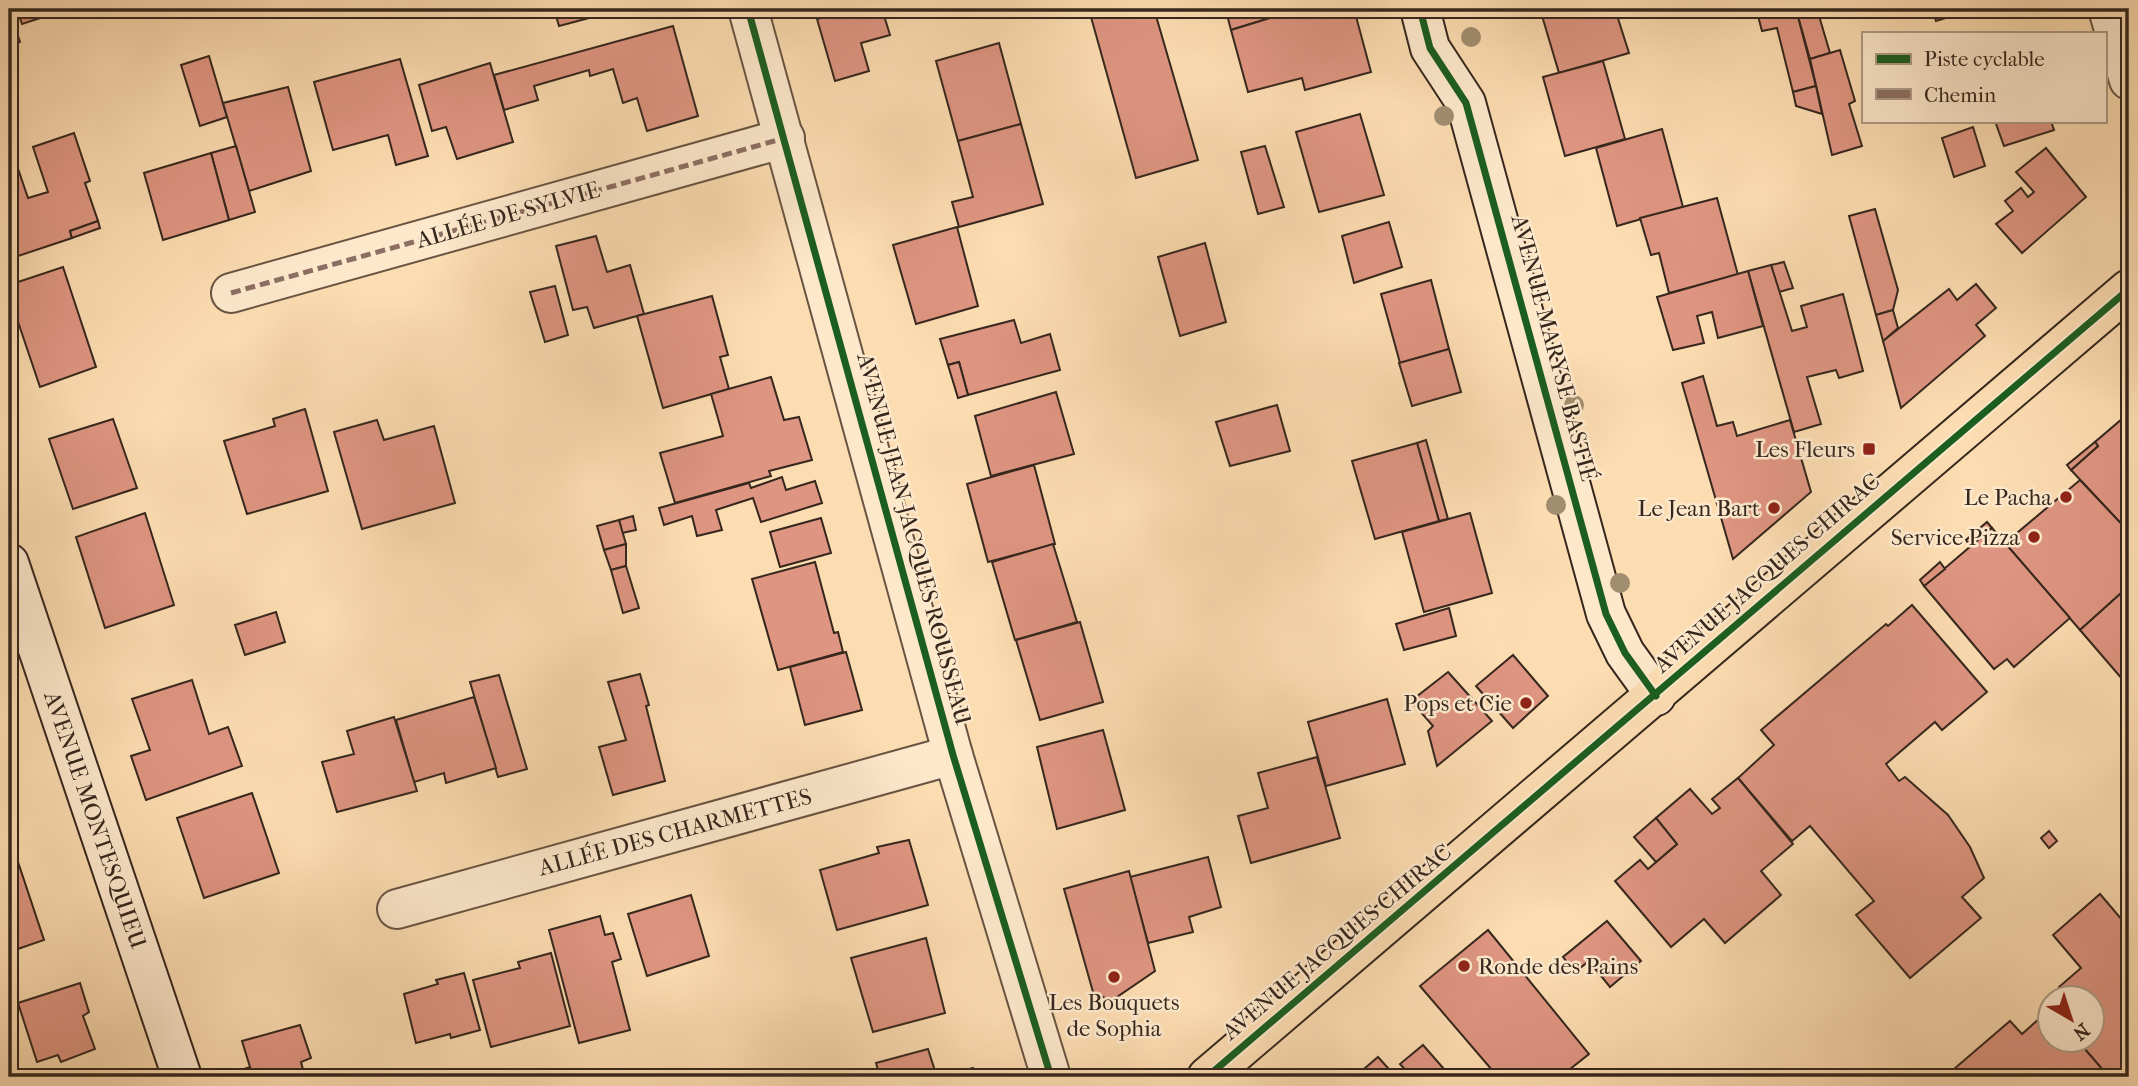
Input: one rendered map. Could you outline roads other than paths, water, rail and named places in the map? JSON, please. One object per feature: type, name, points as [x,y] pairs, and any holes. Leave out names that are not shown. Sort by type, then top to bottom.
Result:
[{"type":"main road","name":"AVENUE JACQUES CHIRAC","points":[[1207,1077],[2129,289]]},
{"type":"street","name":"AVENUE JEAN-JACQUES ROUSSEAU","points":[[748,9],[953,755],[1051,1077]]},
{"type":"street","name":"AVENUE MARYSE BASTIÉ","points":[[1420,9],[1430,48],[1466,103],[1606,614],[1625,653],[1656,696]]},
{"type":"street","points":[[2108,9],[2129,80]]},
{"type":"street","name":"ALLÉE DE SYLVIE","points":[[231,293],[785,138]]},
{"type":"street","name":"AVENUE MONTESQUIEU","points":[[9,563],[182,1077]]},
{"type":"street","name":"ALLÉE DES CHARMETTES","points":[[397,909],[953,755]]},
{"type":"place","name":"Les Fleurs","points":[[1869,449]]},
{"type":"place","name":"Le Pacha","points":[[2066,497]]},
{"type":"place","name":"Le Jean Bart","points":[[1774,508]]},
{"type":"place","name":"Service Pizza","points":[[2034,537]]},
{"type":"place","name":"Pops et Cie","points":[[1526,703]]},
{"type":"place","name":"Ronde des Pains","points":[[1464,966]]},
{"type":"place","name":"Les Bouquets de Sophia","points":[[1114,977]]}]
